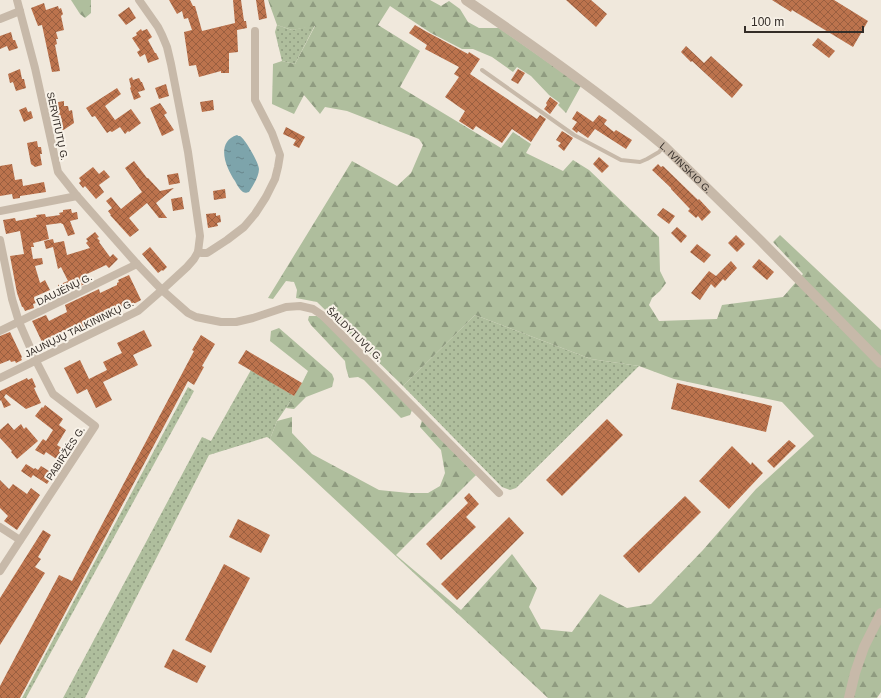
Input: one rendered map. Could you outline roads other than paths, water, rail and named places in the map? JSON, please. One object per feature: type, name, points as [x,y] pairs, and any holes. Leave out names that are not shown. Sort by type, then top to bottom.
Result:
[{"type":"street","name":"SERVITUTŲ G.","points":[[17,0],[35,68],[58,172],[77,196],[162,290]]},
{"type":"street","points":[[139,0],[162,35],[167,47],[188,152],[200,236],[198,252],[194,259],[162,290]]},
{"type":"street","name":"L. IVINSKIO G.","points":[[466,0],[562,67],[664,146],[761,241],[881,363]]},
{"type":"street","points":[[0,20],[20,11]]},
{"type":"street","points":[[198,252],[207,253],[244,228],[266,197],[278,167],[280,155],[272,133],[255,100],[255,31]]},
{"type":"street","points":[[0,211],[77,196]]},
{"type":"street","name":"PABIRŽĖS G.","points":[[0,240],[12,299],[19,322],[36,361],[53,394],[95,426],[0,571]]},
{"type":"street","name":"DAUJĖNŲ G.","points":[[0,331],[137,264]]},
{"type":"street","name":"JAUNŲJŲ TALKININKŲ G.","points":[[0,378],[138,311],[162,290]]},
{"type":"street","name":"ŠALDYTUVŲ G.","points":[[162,290],[188,313],[196,317],[221,322],[236,322],[286,307],[300,306],[313,309],[322,315],[499,493]]},
{"type":"street","points":[[0,527],[20,540]]},
{"type":"street","points":[[849,698],[855,673],[864,647],[881,613]]},
{"type":"lane","points":[[482,70],[574,135],[621,160],[640,162],[659,152],[664,146]]},
{"type":"water","points":[[237,135],[242,138],[248,146],[257,162],[259,169],[254,184],[249,192],[246,193],[240,189],[228,169],[224,156],[226,143],[230,138]]}]
